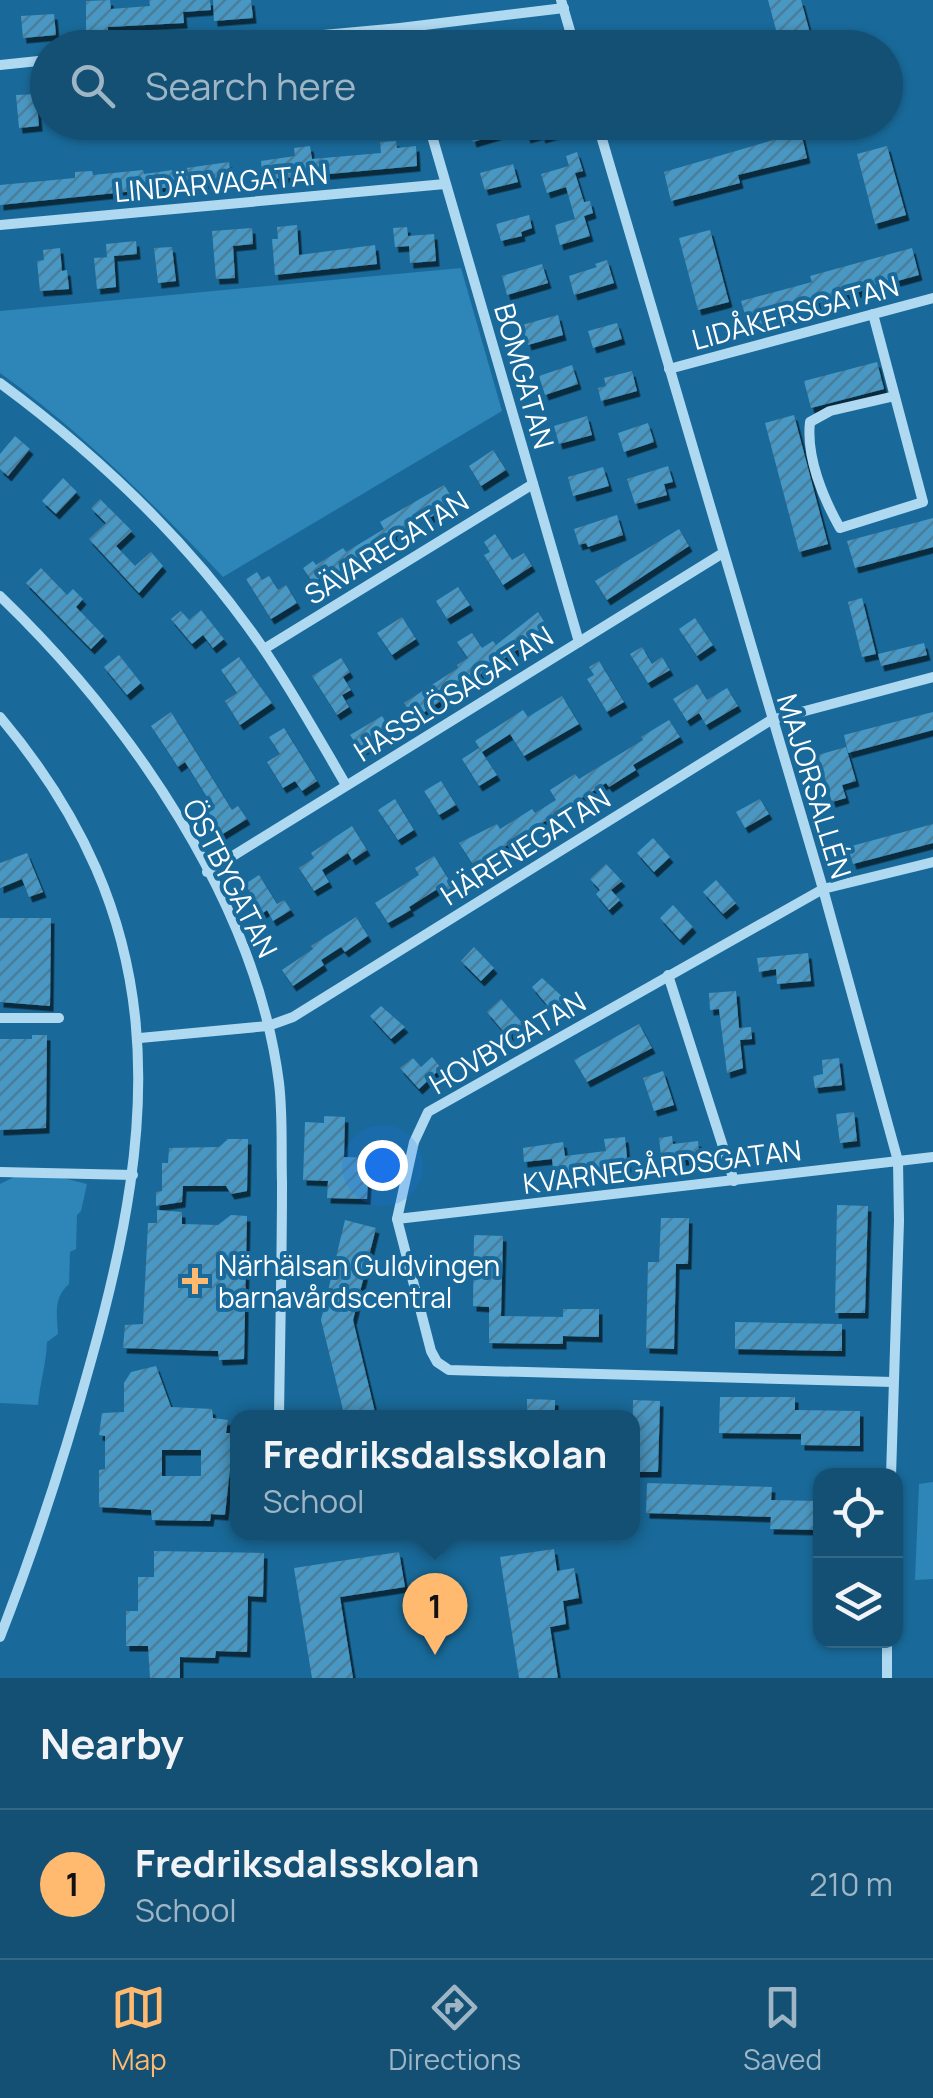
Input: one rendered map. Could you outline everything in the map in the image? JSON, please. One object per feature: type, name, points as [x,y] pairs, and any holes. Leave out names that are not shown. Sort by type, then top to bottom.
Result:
[{"type":"street","points":[[378,30],[563,4],[570,30]]},
{"type":"street","points":[[0,65],[30,62]]},
{"type":"street","name":"BOMGATAN","points":[[433,140],[579,642]]},
{"type":"street","name":"MAJORSALLÉN","points":[[602,140],[823,888],[898,1161],[890,1468]]},
{"type":"street","name":"LINDÄRVAGATAN","points":[[0,225],[445,184]]},
{"type":"street","name":"LIDÅKERSGATAN","points":[[669,369],[933,298]]},
{"type":"street","points":[[873,314],[924,502],[920,505]]},
{"type":"street","points":[[0,383],[81,450],[191,558],[264,649],[346,785]]},
{"type":"street","points":[[895,396],[830,412],[810,422],[808,434],[824,500],[840,528],[933,501]]},
{"type":"street","name":"SÄVAREGATAN","points":[[264,649],[533,484]]},
{"type":"street","name":"HASSLÖSAGATAN","points":[[207,872],[723,552]]},
{"type":"street","name":"ÖSTBYGATAN","points":[[0,596],[48,644],[114,724],[162,794],[207,872],[250,960],[278,1078],[282,1134],[278,1410]]},
{"type":"street","name":"HÄRENEGATAN","points":[[140,1038],[268,1026],[293,1017],[771,720],[933,676]]},
{"type":"street","points":[[0,717],[52,787],[107,892],[129,964],[140,1038],[133,1175],[116,1273],[54,1493],[0,1636]]},
{"type":"street","name":"HOVBYGATAN","points":[[893,1382],[449,1370],[437,1362],[431,1351],[397,1219],[417,1132],[428,1112],[823,888],[933,862]]},
{"type":"street","points":[[668,976],[734,1182]]},
{"type":"street","points":[[0,1018],[59,1018]]},
{"type":"street","name":"KVARNEGÅRDSGATAN","points":[[397,1219],[933,1158]]},
{"type":"street","points":[[0,1172],[133,1175]]},
{"type":"street","points":[[886,1678],[887,1648]]},
{"type":"shaded area","points":[[461,268],[502,411],[223,577],[116,470],[0,373],[0,311]]},
{"type":"shaded area","points":[[18,1175],[51,1175],[87,1184],[77,1215],[76,1249],[70,1252],[69,1284],[58,1301],[58,1334],[47,1342],[38,1405],[0,1403],[0,1184]]},
{"type":"shaded area","points":[[933,1482],[933,1579],[915,1580],[919,1484]]},
{"type":"building","points":[[110,0],[111,9],[150,6],[149,0],[210,0],[211,10],[183,12],[184,23],[86,30],[86,1]]},
{"type":"building","points":[[213,0],[251,0],[253,18],[214,21]]},
{"type":"building","points":[[768,0],[801,0],[809,30],[776,30]]},
{"type":"building","points":[[54,14],[56,30],[30,30],[30,37],[23,38],[21,16]]},
{"type":"building","points":[[30,94],[30,127],[19,128],[16,95]]},
{"type":"building","points":[[774,140],[803,140],[807,158],[738,175],[740,183],[671,201],[664,172]]},
{"type":"building","points":[[396,141],[397,148],[416,146],[417,166],[263,180],[261,161],[295,156],[294,148],[310,146],[312,159],[381,153],[380,142]]},
{"type":"building","points":[[887,146],[906,215],[875,224],[857,154]]},
{"type":"building","points":[[577,152],[583,171],[575,173],[584,202],[590,201],[593,213],[584,216],[590,236],[560,245],[555,225],[575,219],[566,187],[547,193],[541,174],[569,166],[566,156]]},
{"type":"building","points":[[229,162],[231,181],[0,205],[0,185],[75,178],[75,172],[92,171],[93,175],[143,170],[144,174]]},
{"type":"building","points":[[513,164],[518,182],[485,190],[480,173]]},
{"type":"building","points":[[529,215],[532,228],[521,232],[522,236],[501,241],[496,224]]},
{"type":"building","points":[[297,225],[299,255],[375,245],[377,264],[275,275],[272,239],[278,239],[277,227]]},
{"type":"building","points":[[407,227],[408,236],[434,234],[436,261],[410,263],[409,246],[395,247],[393,228]]},
{"type":"building","points":[[252,228],[253,244],[233,246],[235,278],[216,279],[212,231]]},
{"type":"building","points":[[710,230],[729,302],[698,310],[679,238]]},
{"type":"building","points":[[136,241],[137,254],[114,256],[116,287],[97,289],[94,258],[111,257],[107,257],[106,244]]},
{"type":"building","points":[[172,247],[176,281],[158,283],[154,248]]},
{"type":"building","points":[[60,248],[69,289],[40,291],[37,261],[44,260],[43,250]]},
{"type":"building","points":[[912,248],[919,275],[818,303],[819,309],[749,328],[741,301],[812,282],[810,276]]},
{"type":"building","points":[[607,260],[614,283],[574,295],[569,276]]},
{"type":"building","points":[[542,264],[548,283],[507,295],[502,276]]},
{"type":"building","points":[[558,315],[563,335],[528,345],[522,325]]},
{"type":"building","points":[[617,323],[622,339],[593,348],[588,331]]},
{"type":"building","points":[[877,362],[884,389],[811,408],[804,381]]},
{"type":"building","points":[[572,365],[578,384],[545,395],[539,376]]},
{"type":"building","points":[[632,371],[637,391],[601,401],[598,388],[606,386],[604,378]]},
{"type":"building","points":[[794,415],[828,544],[799,552],[765,423]]},
{"type":"building","points":[[587,416],[592,435],[559,444],[554,426]]},
{"type":"building","points":[[648,423],[654,442],[624,452],[618,433]]},
{"type":"building","points":[[15,436],[30,449],[8,476],[0,469],[0,454]]},
{"type":"building","points":[[493,450],[506,470],[481,486],[469,466]]},
{"type":"building","points":[[668,466],[673,482],[664,484],[667,495],[635,504],[627,479]]},
{"type":"building","points":[[603,467],[609,486],[573,496],[568,477]]},
{"type":"building","points":[[63,478],[77,492],[56,514],[42,501]]},
{"type":"building","points":[[444,485],[455,502],[423,522],[418,514],[407,521],[410,526],[386,541],[388,545],[329,580],[326,575],[313,583],[303,568],[313,561],[316,565],[343,548],[346,552],[384,529],[380,522]]},
{"type":"building","points":[[100,499],[132,531],[116,546],[135,566],[151,552],[163,566],[139,593],[89,539],[106,523],[91,508]]},
{"type":"building","points":[[617,515],[623,535],[588,547],[586,543],[579,545],[574,529]]},
{"type":"building","points":[[933,518],[933,547],[855,568],[847,541]]},
{"type":"building","points":[[679,529],[689,546],[607,600],[595,581]]},
{"type":"building","points":[[495,534],[512,560],[524,553],[532,566],[503,585],[484,555],[490,552],[484,542]]},
{"type":"building","points":[[41,568],[67,595],[73,589],[83,599],[76,607],[104,636],[91,649],[26,583]]},
{"type":"building","points":[[257,572],[262,580],[269,576],[278,590],[286,585],[297,603],[271,619],[246,579]]},
{"type":"building","points":[[458,587],[470,605],[447,619],[436,601]]},
{"type":"building","points":[[862,598],[876,654],[862,657],[848,602]]},
{"type":"building","points":[[201,610],[224,639],[213,648],[203,635],[192,644],[171,619],[181,611],[189,620]]},
{"type":"building","points":[[538,612],[551,632],[527,649],[524,645],[414,719],[404,703],[468,658],[457,642],[472,633],[482,648],[493,641],[496,645]]},
{"type":"building","points":[[402,617],[416,639],[392,655],[377,633]]},
{"type":"building","points":[[695,618],[713,645],[697,656],[679,629]]},
{"type":"building","points":[[924,643],[927,655],[881,666],[878,654]]},
{"type":"building","points":[[642,647],[652,664],[662,657],[670,670],[648,683],[630,654]]},
{"type":"building","points":[[119,655],[141,683],[127,695],[104,667]]},
{"type":"building","points":[[239,657],[272,703],[240,725],[225,701],[237,693],[221,670]]},
{"type":"building","points":[[341,658],[350,672],[343,677],[351,690],[342,695],[349,707],[337,715],[312,676]]},
{"type":"building","points":[[599,661],[624,702],[607,712],[587,679],[594,675],[589,667]]},
{"type":"building","points":[[697,684],[707,700],[727,688],[738,706],[706,725],[699,713],[687,721],[673,699]]},
{"type":"building","points":[[562,696],[579,724],[524,756],[510,734],[482,752],[475,741],[523,710],[528,717]]},
{"type":"building","points":[[171,712],[232,810],[238,806],[247,819],[221,835],[200,801],[207,797],[185,762],[178,767],[151,726]]},
{"type":"building","points":[[933,712],[933,730],[848,753],[844,735]]},
{"type":"building","points":[[382,716],[392,732],[361,751],[350,735]]},
{"type":"building","points":[[669,720],[680,737],[633,765],[636,770],[609,787],[606,783],[474,866],[459,843],[497,824],[500,829],[532,809],[535,813],[556,800],[550,790],[575,774],[579,779]]},
{"type":"building","points":[[284,728],[317,781],[302,791],[295,781],[283,788],[267,762],[280,754],[269,737]]},
{"type":"building","points":[[846,747],[856,781],[842,785],[846,798],[832,802],[818,755]]},
{"type":"building","points":[[479,748],[497,775],[479,786],[462,759]]},
{"type":"building","points":[[441,781],[456,805],[439,815],[424,791]]},
{"type":"building","points":[[395,799],[414,830],[398,840],[378,810]]},
{"type":"building","points":[[760,799],[769,814],[745,828],[736,812]]},
{"type":"building","points":[[933,824],[933,843],[853,864],[848,847]]},
{"type":"building","points":[[352,826],[367,850],[352,860],[348,853],[322,870],[329,882],[314,891],[299,868],[314,858],[311,853]]},
{"type":"building","points":[[653,838],[670,857],[654,872],[637,853]]},
{"type":"building","points":[[27,853],[43,892],[29,897],[22,879],[0,888],[0,863]]},
{"type":"building","points":[[434,856],[454,888],[444,895],[439,888],[388,923],[375,903],[419,875],[415,868]]},
{"type":"building","points":[[606,864],[622,881],[611,890],[620,900],[609,910],[590,879]]},
{"type":"building","points":[[259,875],[277,904],[284,900],[291,910],[273,921],[267,910],[263,913],[245,884]]},
{"type":"building","points":[[716,880],[736,903],[723,914],[703,892]]},
{"type":"building","points":[[673,905],[693,927],[680,940],[660,918]]},
{"type":"building","points":[[356,917],[368,936],[345,952],[341,947],[321,960],[324,965],[293,986],[282,970]]},
{"type":"building","points":[[0,918],[51,918],[50,1006],[0,1002]]},
{"type":"building","points":[[474,947],[494,968],[481,981],[461,961]]},
{"type":"building","points":[[808,953],[811,981],[777,984],[776,969],[759,972],[757,958]]},
{"type":"building","points":[[542,978],[566,1000],[553,1012],[532,987]]},
{"type":"building","points":[[736,991],[739,1028],[751,1027],[752,1039],[740,1040],[743,1068],[727,1073],[719,1009],[710,1010],[709,993]]},
{"type":"building","points":[[501,999],[523,1024],[508,1037],[487,1012]]},
{"type":"building","points":[[381,1006],[405,1027],[391,1039],[370,1016]]},
{"type":"building","points":[[639,1024],[652,1048],[587,1082],[574,1060]]},
{"type":"building","points":[[32,1035],[47,1035],[46,1128],[0,1130],[0,1039],[32,1039]]},
{"type":"building","points":[[432,1057],[441,1068],[419,1089],[400,1068],[413,1058],[421,1067]]},
{"type":"building","points":[[839,1058],[842,1085],[815,1088],[813,1076],[823,1074],[822,1060]]},
{"type":"building","points":[[663,1071],[674,1105],[654,1111],[643,1078]]},
{"type":"building","points":[[854,1112],[857,1141],[840,1143],[836,1114]]},
{"type":"building","points":[[324,1116],[345,1117],[344,1157],[378,1158],[377,1182],[368,1181],[367,1199],[327,1198],[328,1181],[303,1180],[305,1122],[324,1123]]},
{"type":"building","points":[[672,1136],[673,1144],[698,1141],[700,1158],[662,1163],[659,1138]]},
{"type":"building","points":[[625,1137],[628,1167],[554,1175],[552,1159],[524,1162],[523,1148],[563,1142],[565,1156],[606,1151],[604,1139]]},
{"type":"building","points":[[228,1139],[248,1139],[247,1191],[231,1194],[226,1186],[183,1186],[182,1202],[156,1206],[156,1192],[162,1191],[162,1163],[168,1163],[169,1148],[219,1147]]},
{"type":"building","points":[[837,1205],[868,1206],[865,1313],[835,1313]]},
{"type":"building","points":[[157,1210],[182,1212],[182,1224],[218,1225],[231,1215],[247,1216],[244,1359],[219,1360],[218,1351],[123,1348],[125,1325],[143,1324],[148,1223],[157,1223]]},
{"type":"building","points":[[661,1218],[689,1218],[688,1264],[676,1264],[674,1349],[646,1348],[648,1262],[659,1262]]},
{"type":"building","points":[[345,1220],[376,1228],[353,1320],[375,1410],[343,1410],[321,1320]]},
{"type":"building","points":[[474,1235],[503,1236],[501,1316],[563,1317],[563,1309],[599,1309],[599,1337],[563,1336],[563,1344],[489,1343],[489,1307],[473,1306]]},
{"type":"building","points":[[735,1322],[842,1324],[842,1351],[735,1349]]},
{"type":"building","points":[[156,1366],[171,1407],[212,1409],[213,1418],[228,1420],[230,1469],[225,1515],[211,1514],[210,1521],[152,1520],[151,1510],[99,1507],[99,1470],[105,1469],[105,1436],[99,1435],[102,1413],[124,1412],[124,1383],[131,1372]],"holes":[[[162,1450],[201,1450],[201,1476],[162,1476]]]},
{"type":"building","points":[[720,1397],[795,1397],[795,1410],[860,1411],[860,1446],[801,1445],[801,1434],[719,1433]]},
{"type":"building","points":[[527,1399],[555,1400],[555,1410],[527,1410]]},
{"type":"building","points":[[633,1400],[660,1401],[658,1472],[640,1472],[640,1410],[633,1410]]},
{"type":"building","points":[[647,1483],[772,1487],[771,1500],[813,1501],[813,1530],[770,1529],[771,1517],[646,1513]]},
{"type":"building","points":[[554,1549],[557,1571],[574,1568],[579,1598],[563,1601],[566,1624],[550,1627],[558,1678],[519,1678],[500,1557]]},
{"type":"building","points":[[154,1551],[264,1553],[263,1597],[248,1596],[247,1652],[216,1651],[215,1658],[180,1657],[180,1678],[150,1678],[148,1646],[126,1646],[126,1611],[138,1611],[138,1577],[154,1577]]},
{"type":"building","points":[[399,1552],[405,1587],[340,1597],[353,1678],[312,1678],[294,1568]]},
{"type":"place","name":"Närhälsan Guldvingen barnavårdscentral","points":[[195,1281]]},
{"type":"place","name":"Fredriksdalsskolan","points":[[435,1655]]}]
